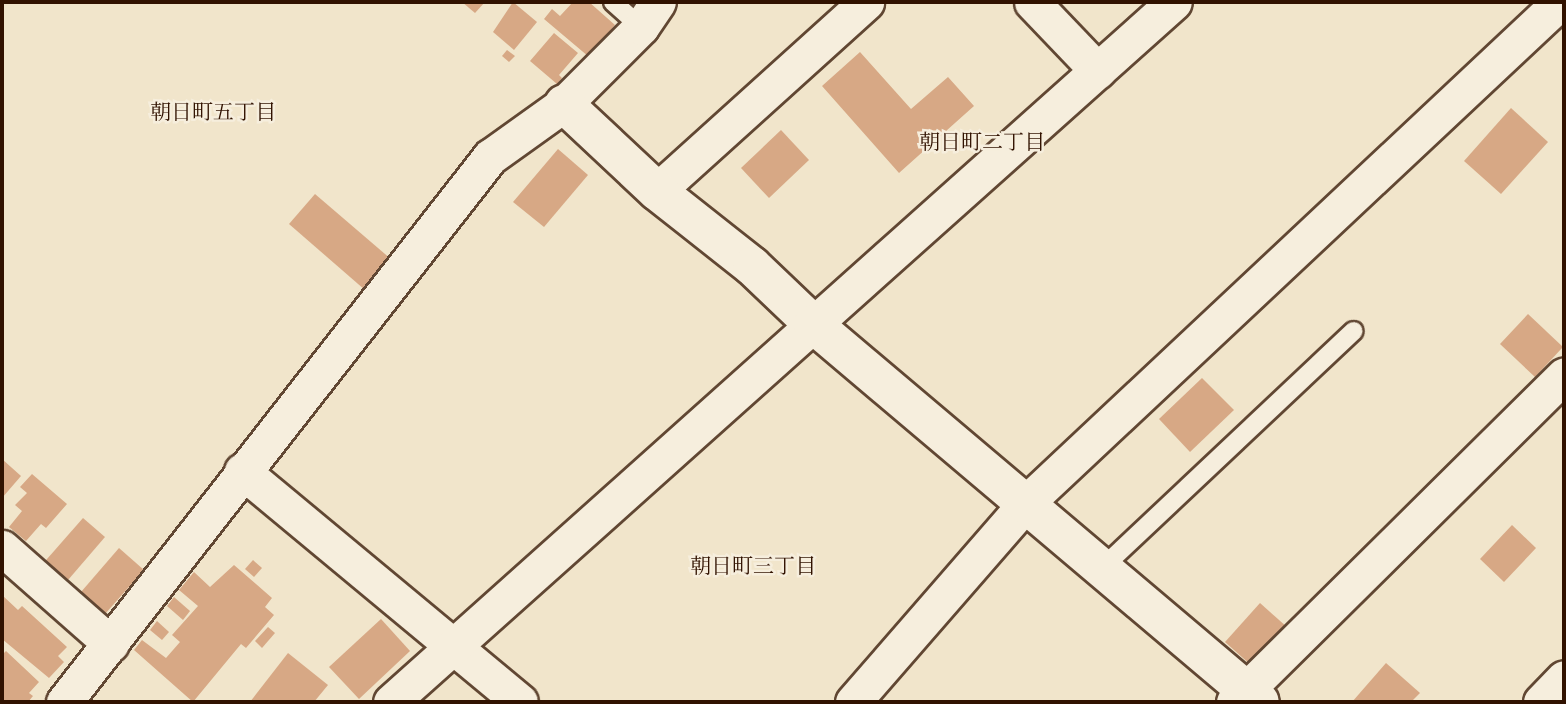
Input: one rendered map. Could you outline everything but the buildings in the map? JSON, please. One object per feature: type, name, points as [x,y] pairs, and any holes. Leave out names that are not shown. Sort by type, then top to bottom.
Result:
[{"type":"street","points":[[657,191],[866,2]]},
{"type":"street","points":[[1032,2],[1098,71]]},
{"type":"street","points":[[391,702],[1174,2]]},
{"type":"street","points":[[853,702],[1027,502],[1560,2]]},
{"type":"street","points":[[64,702],[489,157],[564,104],[649,14]]},
{"type":"street","points":[[564,104],[657,191],[752,266],[813,324],[1027,502],[1247,698],[1564,376]]},
{"type":"street","points":[[242,471],[520,702]]},
{"type":"street","points":[[2,548],[111,644]]},
{"type":"street","points":[[1541,702],[1564,678]]},
{"type":"lane","points":[[613,2],[649,14]]},
{"type":"lane","points":[[1101,569],[1354,331]]},
{"type":"district","name":"朝日町五丁目","points":[[213,112]]},
{"type":"district","name":"朝日町二丁目","points":[[982,142]]},
{"type":"district","name":"朝日町三丁目","points":[[753,566]]}]
